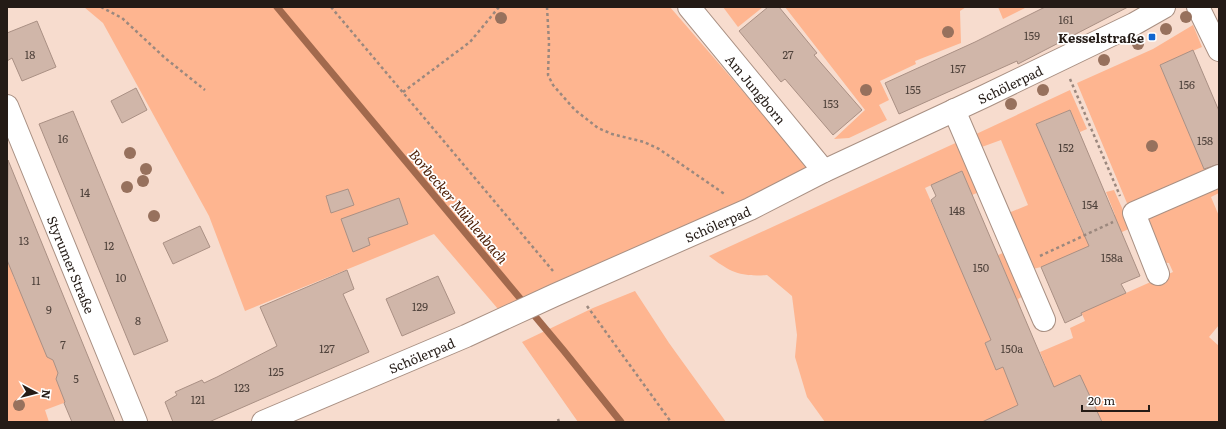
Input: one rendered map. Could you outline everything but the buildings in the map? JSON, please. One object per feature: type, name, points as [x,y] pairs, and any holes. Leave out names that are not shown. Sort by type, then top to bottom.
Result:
[{"type":"street","name":"Am Jungborn","points":[[689,7],[824,171]]},
{"type":"street","name":"Schölerpad","points":[[263,422],[466,336],[509,315],[750,209],[824,171],[1061,59],[1164,7]]},
{"type":"street","points":[[1198,7],[1219,50]]},
{"type":"street","name":"Styrumer Straße","points":[[7,106],[136,422]]},
{"type":"street","points":[[954,110],[1044,320]]},
{"type":"street","points":[[1158,274],[1131,214],[1219,176]]},
{"type":"path","points":[[101,7],[122,18],[165,58],[206,90]]},
{"type":"path","points":[[331,7],[548,268],[564,291],[671,422]]},
{"type":"path","points":[[402,92],[470,42],[499,7]]},
{"type":"path","points":[[548,7],[548,75],[553,85],[575,110],[598,128],[612,134],[644,142],[659,149],[715,188],[750,209]]},
{"type":"path","points":[[1020,265],[1131,214],[1061,59]]},
{"type":"shaded area","points":[[84,7],[670,7],[816,176],[498,309],[434,234],[245,311],[209,216],[103,23]]},
{"type":"shaded area","points":[[723,7],[763,7],[738,27]]},
{"type":"shaded area","points":[[785,7],[966,7],[960,11],[961,43],[915,61],[916,64],[880,81],[889,100],[879,105],[887,120],[849,138],[834,139],[865,110]]},
{"type":"shaded area","points":[[998,7],[1027,7],[1003,19]]},
{"type":"shaded area","points":[[1193,25],[1202,47],[1160,65],[1204,169],[1219,163],[1219,169],[1129,208],[1077,83],[1153,49]]},
{"type":"shaded area","points":[[1070,90],[1087,129],[1080,132],[1070,110],[1036,124],[1081,229],[1115,215],[1106,192],[1114,190],[1131,228],[1081,250],[1126,293],[1173,272],[1169,263],[1158,262],[1146,218],[1219,186],[1219,193],[1211,197],[1219,216],[1219,325],[1209,337],[1219,346],[1219,422],[825,422],[807,397],[795,357],[797,335],[792,296],[767,275],[742,274],[729,270],[709,256],[962,140],[984,190],[972,195],[962,171],[925,188],[972,294],[1008,279],[998,255],[1010,250],[1027,294],[1018,299],[1021,309],[985,324],[991,340],[985,343],[996,370],[1003,367],[1010,382],[1046,367],[1040,352],[1073,338],[1070,328],[1085,321],[1059,260],[1029,270],[1006,214],[1028,205],[1001,140],[979,148],[974,135]]},
{"type":"shaded area","points":[[7,247],[11,256],[13,276],[20,292],[24,290],[59,375],[56,379],[62,394],[69,401],[45,410],[49,422],[7,422]]},
{"type":"shaded area","points":[[635,291],[669,343],[726,422],[578,422],[522,342],[593,308]]},
{"type":"waterway","name":"Borbecker Mühlenbach","points":[[277,7],[564,351],[621,422]]},
{"type":"place","name":"Kesselstraße","points":[[1152,37]]}]
